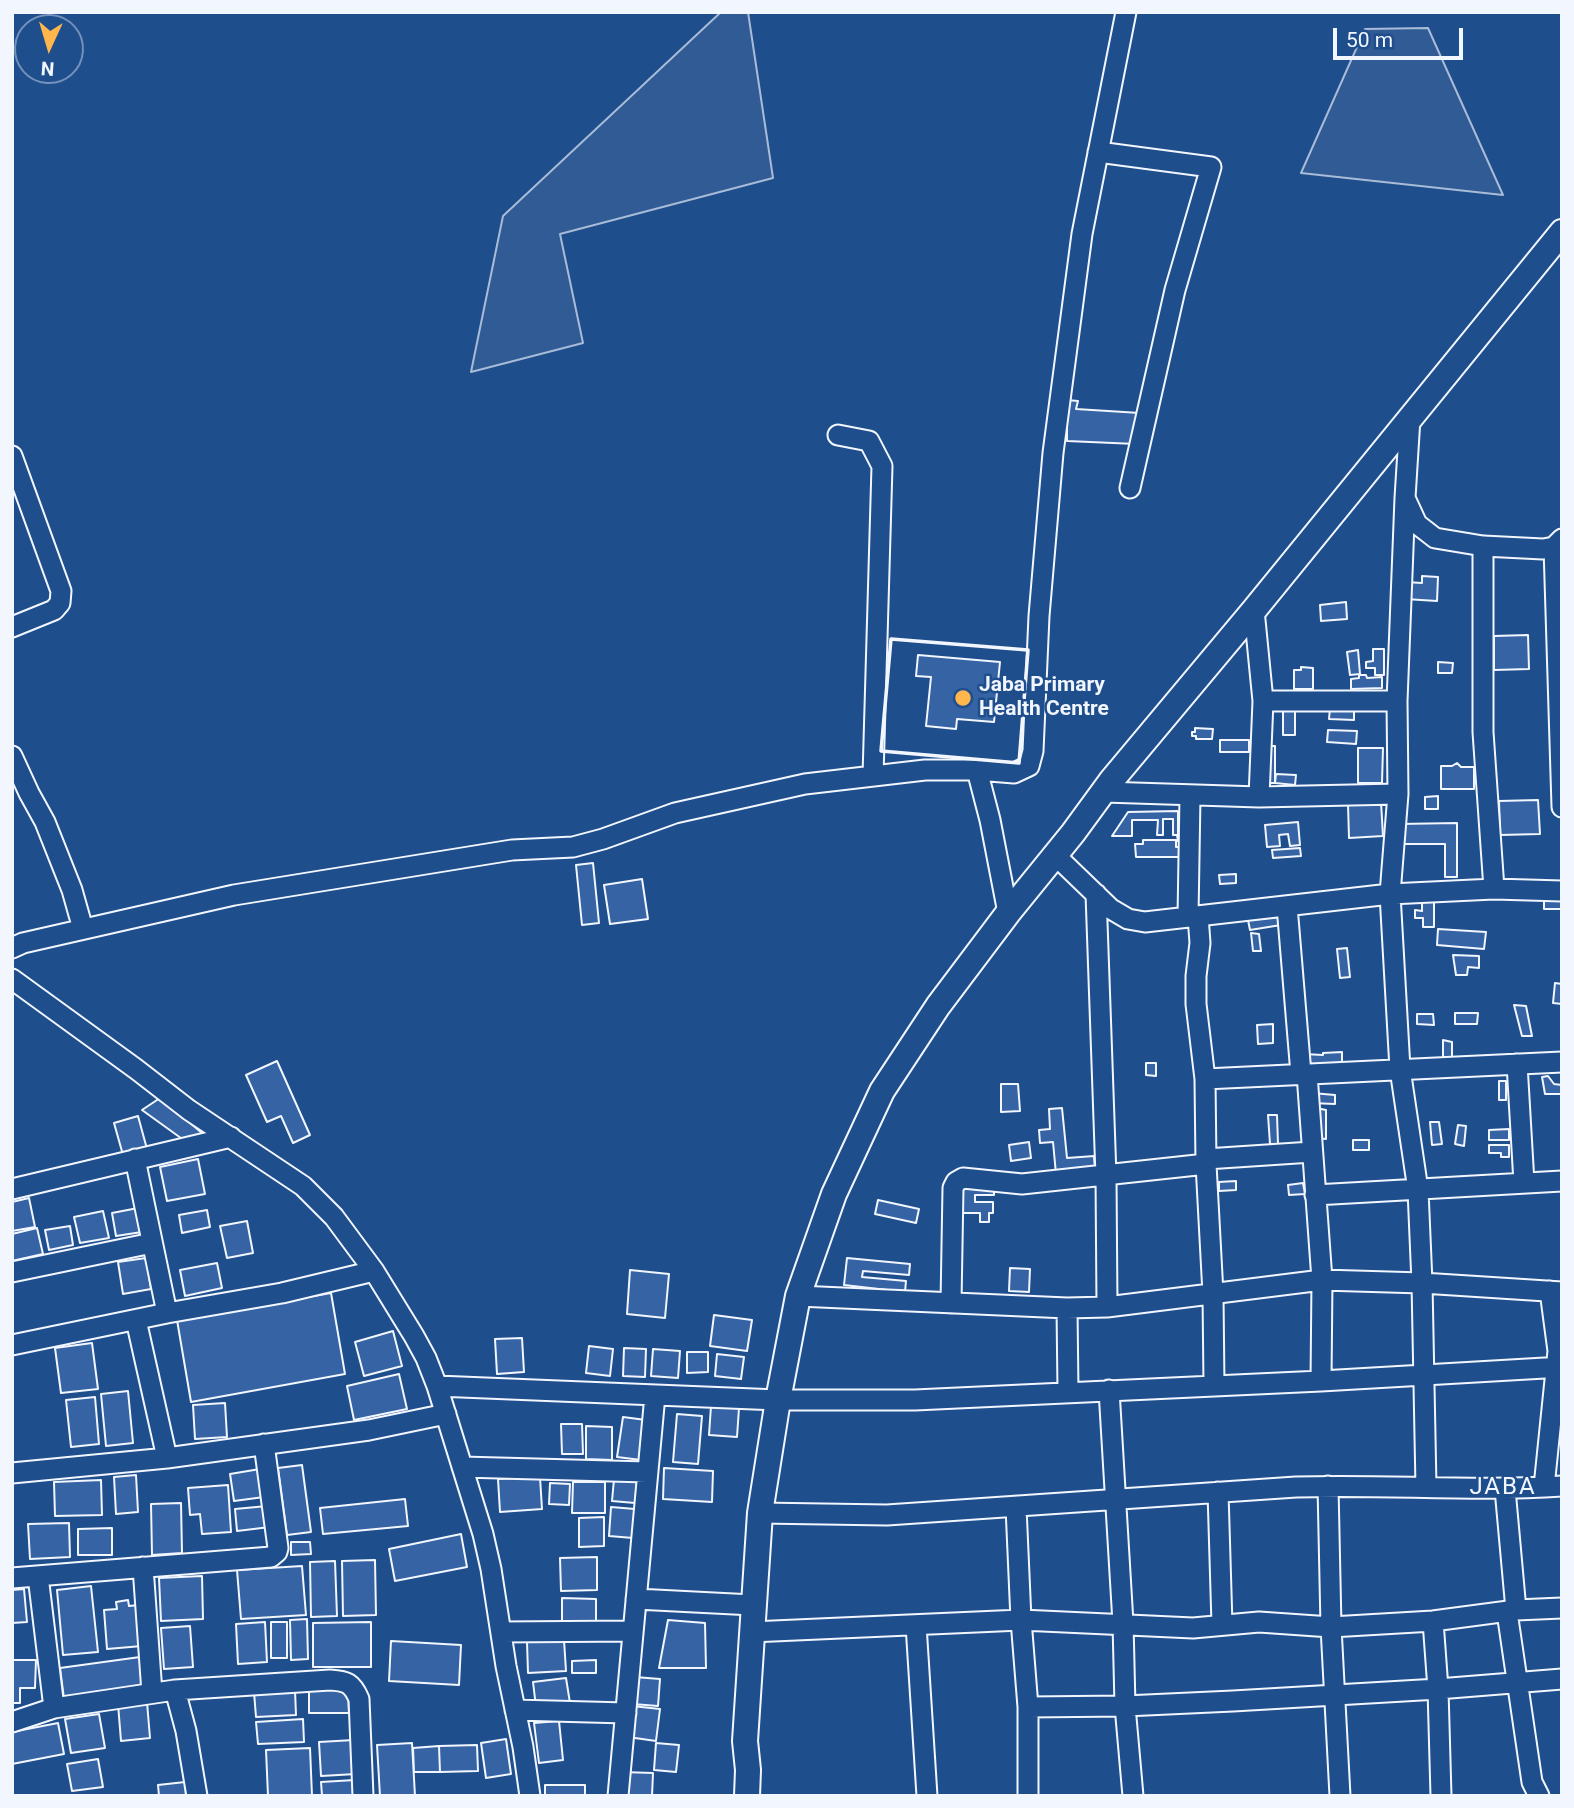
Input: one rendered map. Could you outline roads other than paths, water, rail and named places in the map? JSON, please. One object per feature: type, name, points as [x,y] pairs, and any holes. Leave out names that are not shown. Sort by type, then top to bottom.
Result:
[{"type":"main road","points":[[734,1796],[736,1770],[744,1741],[760,1513],[798,1296],[834,1194],[882,1091],[938,1006],[1008,913],[1562,232]]},
{"type":"main road","points":[[744,1741],[748,1769],[747,1796]]},
{"type":"street","points":[[12,948],[23,943],[247,893],[512,850],[573,847],[675,813],[805,785],[925,770],[1014,773],[1029,766],[1033,751],[1039,616],[1053,453],[1082,234],[1126,12]]},
{"type":"street","points":[[1098,152],[1211,167],[1175,290],[1130,488]]},
{"type":"street","points":[[1410,418],[1397,701],[1398,794],[1390,894],[1400,1069],[1418,1190],[1426,1487]]},
{"type":"street","points":[[838,435],[869,441],[882,466],[873,776]]},
{"type":"street","points":[[12,456],[61,591],[60,603],[54,610],[12,627]]},
{"type":"street","points":[[1405,498],[1417,524],[1435,538],[1483,546],[1543,549],[1558,543],[1562,807]]},
{"type":"street","points":[[1483,546],[1483,732],[1494,889]]},
{"type":"street","points":[[1254,610],[1263,701],[1259,797]]},
{"type":"street","points":[[1263,701],[1397,701]]},
{"type":"street","points":[[12,756],[45,822],[72,890],[83,929]]},
{"type":"street","points":[[977,770],[990,820],[1008,913]]},
{"type":"street","points":[[1104,792],[1259,797],[1398,794]]},
{"type":"street","points":[[1190,796],[1193,916],[1200,943],[1196,1004],[1205,1079],[1214,1386]]},
{"type":"street","points":[[1055,855],[1111,909],[1128,919],[1145,922],[1390,894],[1494,889],[1562,891]]},
{"type":"street","points":[[1096,894],[1106,1175],[1107,1307]]},
{"type":"street","points":[[1287,906],[1322,1280],[1321,1381]]},
{"type":"street","points":[[12,979],[189,1110],[303,1186],[334,1217],[374,1271],[426,1358],[483,1534],[530,1796]]},
{"type":"street","points":[[1205,1079],[1562,1062]]},
{"type":"street","points":[[1517,1064],[1524,1183]]},
{"type":"street","points":[[12,1189],[231,1137]]},
{"type":"street","points":[[951,1303],[953,1188],[956,1182],[963,1178],[1022,1184],[1312,1152]]},
{"type":"street","points":[[135,1159],[167,1313]]},
{"type":"street","points":[[1315,1195],[1562,1181]]},
{"type":"street","points":[[12,1272],[152,1243]]},
{"type":"street","points":[[12,1345],[167,1313],[282,1293],[374,1271]]},
{"type":"street","points":[[760,1513],[887,1515],[1328,1486],[1505,1489],[1553,1487],[1559,1367],[1556,1292],[1422,1283],[1322,1280],[1107,1307],[1067,1308],[798,1296]]},
{"type":"street","points":[[1067,1308],[1068,1392]]},
{"type":"street","points":[[136,1320],[167,1458]]},
{"type":"street","points":[[437,1386],[778,1399],[915,1400],[1559,1367]]},
{"type":"street","points":[[1109,1390],[1123,1623],[1125,1706],[1133,1796]]},
{"type":"street","points":[[618,1796],[655,1395]]},
{"type":"street","points":[[12,1473],[167,1458],[369,1430],[446,1414]]},
{"type":"street","points":[[12,1578],[271,1557],[278,1548],[264,1444]]},
{"type":"street","points":[[462,1467],[648,1472]]},
{"type":"street","points":[[1328,1486],[1331,1627],[1340,1796]]},
{"type":"street","points":[[1505,1489],[1511,1611],[1518,1682],[1532,1782],[1539,1796]]},
{"type":"street","points":[[1219,1492],[1222,1625]]},
{"type":"street","points":[[1016,1507],[1028,1707],[1028,1796]]},
{"type":"street","points":[[143,1567],[152,1693]]},
{"type":"street","points":[[38,1576],[54,1708]]},
{"type":"street","points":[[636,1599],[753,1605]]},
{"type":"street","points":[[751,1632],[1021,1620],[1193,1628],[1259,1622],[1331,1627],[1433,1621],[1511,1611],[1562,1608]]},
{"type":"street","points":[[1433,1621],[1441,1796]]},
{"type":"street","points":[[916,1625],[927,1796]]},
{"type":"street","points":[[501,1633],[633,1631]]},
{"type":"street","points":[[12,1722],[54,1708],[176,1690],[330,1679],[343,1681],[354,1686],[359,1699],[363,1796]]},
{"type":"street","points":[[1028,1707],[1125,1706],[1438,1689],[1562,1679]]},
{"type":"street","points":[[176,1690],[197,1796]]},
{"type":"street","points":[[515,1710],[626,1713]]},
{"type":"place","name":"Jaba Primary Health Centre","points":[[963,698]]},
{"type":"district","name":"JABA","points":[[1503,1488]]}]
